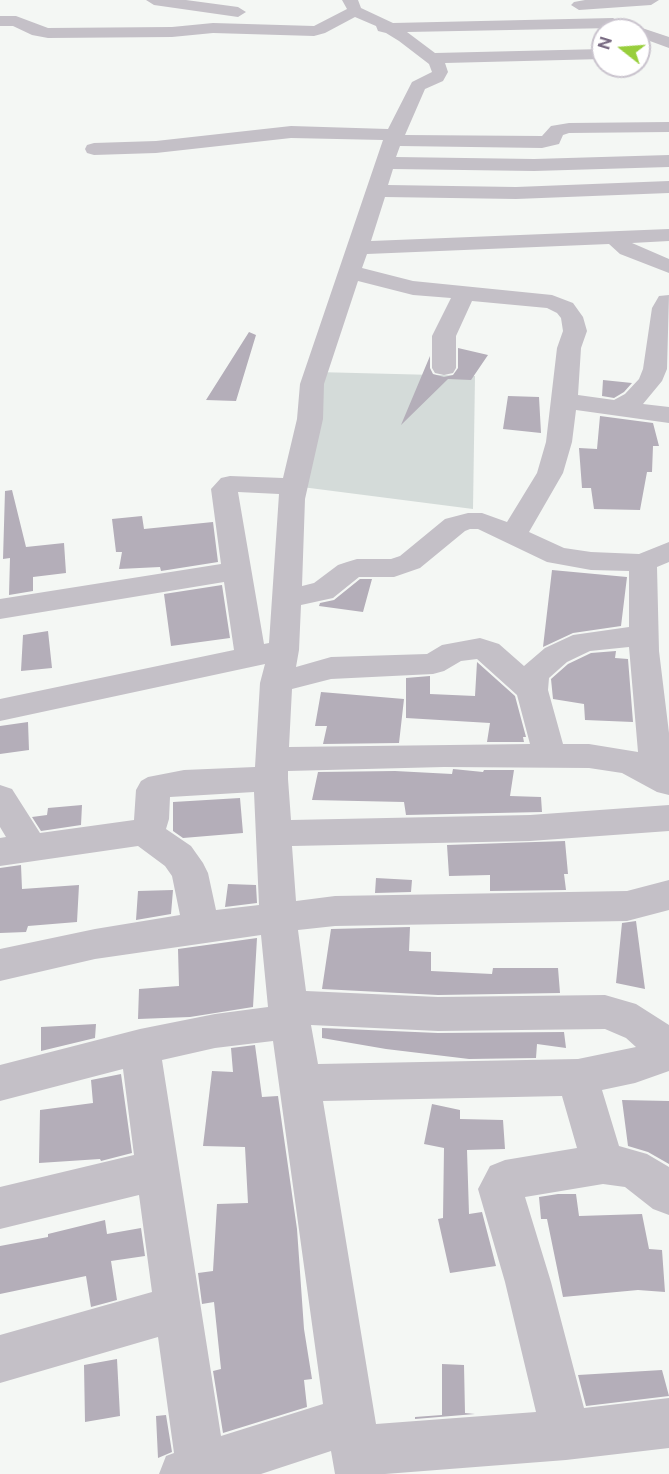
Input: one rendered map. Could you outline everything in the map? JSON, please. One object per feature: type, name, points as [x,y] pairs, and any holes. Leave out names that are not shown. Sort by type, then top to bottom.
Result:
[{"type":"street","points":[[154,0],[228,12],[249,12]]},
{"type":"street","points":[[597,18],[562,7],[651,0]]},
{"type":"street","points":[[321,13],[350,9],[388,27],[431,58],[439,66],[440,72],[437,77],[418,86],[387,157],[312,384],[310,419],[291,499],[284,650],[276,683],[272,769],[278,918],[289,1015],[355,1448]]},
{"type":"street","points":[[319,30],[350,9]]},
{"type":"street","points":[[0,21],[16,21],[38,32],[48,33],[172,32],[213,28],[319,30],[591,23]]},
{"type":"street","points":[[651,38],[669,46]]},
{"type":"street","points":[[651,53],[669,46]]},
{"type":"street","points":[[431,58],[591,54]]},
{"type":"street","points":[[387,157],[542,142],[552,140],[557,130],[569,128],[669,127]]},
{"type":"street","points":[[94,149],[156,147],[291,132],[516,193],[669,187]]},
{"type":"street","points":[[387,157],[534,165],[669,161]]},
{"type":"street","points":[[354,260],[669,235]]},
{"type":"street","points":[[615,238],[668,287],[658,350],[650,381],[634,399],[617,409]]},
{"type":"street","points":[[354,260],[413,288],[552,302],[565,308],[572,317],[575,331],[569,348],[559,442],[550,473],[513,535]]},
{"type":"street","points":[[444,368],[444,336],[465,292]]},
{"type":"street","points":[[564,401],[669,415]]},
{"type":"street","points":[[250,656],[224,487],[230,484],[294,486]]},
{"type":"street","points":[[286,598],[323,591],[348,571],[357,568],[382,569],[410,562],[450,528],[468,521],[482,521],[557,556],[591,561],[656,557],[652,646],[663,779]]},
{"type":"street","points":[[0,609],[237,571]]},
{"type":"street","points":[[549,754],[532,690],[533,677],[540,667],[569,648],[584,642],[652,646]]},
{"type":"street","points":[[276,683],[331,668],[433,664],[453,652],[480,648],[488,651],[532,690]]},
{"type":"street","points":[[0,710],[284,650]]},
{"type":"street","points":[[0,798],[15,850],[144,832],[150,826],[152,819],[153,790],[160,786],[272,769],[549,754],[626,761],[663,779]]},
{"type":"street","points":[[273,834],[361,830],[530,828],[669,818]]},
{"type":"street","points":[[144,832],[178,856],[190,873],[201,927]]},
{"type":"street","points":[[0,965],[95,944],[201,927],[335,911],[627,906],[669,895]]},
{"type":"street","points":[[0,1083],[140,1047],[289,1015],[605,1012],[622,1016],[640,1026],[669,1051],[635,1065],[578,1077],[300,1083]]},
{"type":"street","points":[[140,1047],[179,1308],[192,1471],[355,1448],[566,1435],[669,1424]]},
{"type":"street","points":[[578,1077],[603,1164]]},
{"type":"street","points":[[566,1435],[528,1282],[500,1189],[505,1180],[603,1164],[632,1168],[648,1177],[669,1194]]},
{"type":"street","points":[[0,1208],[158,1170]]},
{"type":"street","points":[[0,1359],[179,1308]]},
{"type":"shaded area","points":[[316,372],[475,376],[473,509],[294,486]]},
{"type":"building","points":[[249,332],[256,335],[236,401],[206,400]]},
{"type":"building","points":[[458,348],[488,355],[471,380],[448,379],[401,425],[430,356],[430,368],[433,374],[444,377],[453,375],[458,368]]},
{"type":"building","points":[[603,380],[632,383],[614,398],[602,396]]},
{"type":"building","points":[[508,396],[539,397],[541,433],[503,429]]},
{"type":"building","points":[[600,416],[653,423],[659,446],[653,446],[652,472],[647,472],[640,510],[594,509],[591,488],[582,488],[579,448],[597,449]]},
{"type":"building","points":[[12,490],[26,547],[64,543],[66,573],[33,577],[33,591],[9,595],[10,558],[3,559],[5,491]]},
{"type":"building","points":[[142,516],[144,529],[213,522],[218,562],[161,571],[160,567],[119,569],[122,552],[116,552],[112,519]]},
{"type":"building","points":[[552,570],[627,577],[621,626],[573,633],[543,647]]},
{"type":"building","points":[[360,579],[372,579],[363,612],[319,606],[320,603],[334,600]]},
{"type":"building","points":[[222,585],[230,638],[171,646],[164,594]]},
{"type":"building","points":[[48,631],[52,668],[21,671],[23,635]]},
{"type":"building","points":[[616,651],[615,658],[628,659],[633,722],[585,720],[584,704],[553,699],[551,679],[568,664],[591,653]]},
{"type":"building","points":[[477,662],[515,696],[526,737],[523,737],[524,742],[487,742],[490,723],[406,718],[406,678],[430,676],[430,694],[475,696]]},
{"type":"building","points":[[321,692],[404,699],[399,743],[323,744],[327,726],[315,726]]},
{"type":"building","points":[[28,722],[29,750],[0,754],[0,726]]},
{"type":"building","points":[[453,769],[483,772],[484,770],[514,770],[510,796],[541,797],[542,812],[406,815],[404,802],[312,800],[318,772],[395,771],[452,774]]},
{"type":"building","points":[[240,798],[243,833],[183,838],[173,831],[173,802]]},
{"type":"building","points":[[82,805],[81,825],[41,831],[32,817],[47,815],[48,808]]},
{"type":"building","points":[[565,841],[568,874],[564,874],[566,890],[490,891],[490,875],[449,876],[447,845]]},
{"type":"building","points":[[21,865],[22,889],[79,885],[77,922],[28,926],[26,932],[0,933],[0,868]]},
{"type":"building","points":[[376,878],[412,880],[411,892],[375,893]]},
{"type":"building","points":[[228,884],[256,885],[257,903],[225,907]]},
{"type":"building","points":[[173,890],[171,914],[136,920],[138,891]]},
{"type":"building","points":[[636,921],[645,989],[616,983],[622,923]]},
{"type":"building","points":[[410,927],[409,951],[431,952],[431,971],[492,974],[493,968],[558,968],[560,993],[438,995],[322,989],[331,929]]},
{"type":"building","points":[[257,938],[253,1007],[190,1017],[138,1019],[139,989],[179,986],[178,949]]},
{"type":"building","points":[[96,1024],[95,1038],[41,1051],[41,1027]]},
{"type":"building","points":[[322,1028],[438,1033],[564,1032],[566,1048],[537,1044],[536,1058],[469,1059],[386,1049],[322,1038]]},
{"type":"building","points":[[255,1045],[262,1097],[278,1096],[297,1229],[304,1329],[312,1379],[304,1380],[307,1407],[223,1433],[213,1371],[221,1369],[214,1302],[202,1304],[198,1273],[213,1271],[217,1204],[248,1203],[245,1147],[203,1146],[212,1071],[233,1072],[231,1048]]},
{"type":"building","points":[[121,1074],[132,1153],[101,1161],[100,1159],[39,1163],[40,1110],[93,1103],[91,1080]]},
{"type":"building","points":[[622,1100],[669,1101],[669,1164],[648,1152],[628,1146]]},
{"type":"building","points":[[432,1104],[460,1110],[460,1119],[503,1120],[505,1149],[467,1150],[469,1214],[482,1212],[496,1266],[450,1273],[438,1219],[443,1218],[444,1148],[424,1144]]},
{"type":"building","points":[[576,1194],[579,1216],[642,1214],[649,1249],[662,1250],[665,1292],[638,1290],[563,1297],[547,1219],[541,1219],[539,1197]]},
{"type":"building","points":[[105,1220],[107,1234],[141,1228],[145,1256],[111,1261],[117,1300],[91,1307],[86,1276],[0,1294],[0,1246],[48,1237],[48,1234]]},
{"type":"building","points":[[117,1359],[120,1416],[85,1422],[84,1365]]},
{"type":"building","points":[[442,1364],[464,1365],[465,1413],[475,1414],[415,1419],[415,1417],[442,1415]]},
{"type":"building","points":[[662,1370],[669,1396],[586,1406],[578,1375]]},
{"type":"building","points":[[166,1415],[172,1452],[158,1458],[156,1416]]}]
